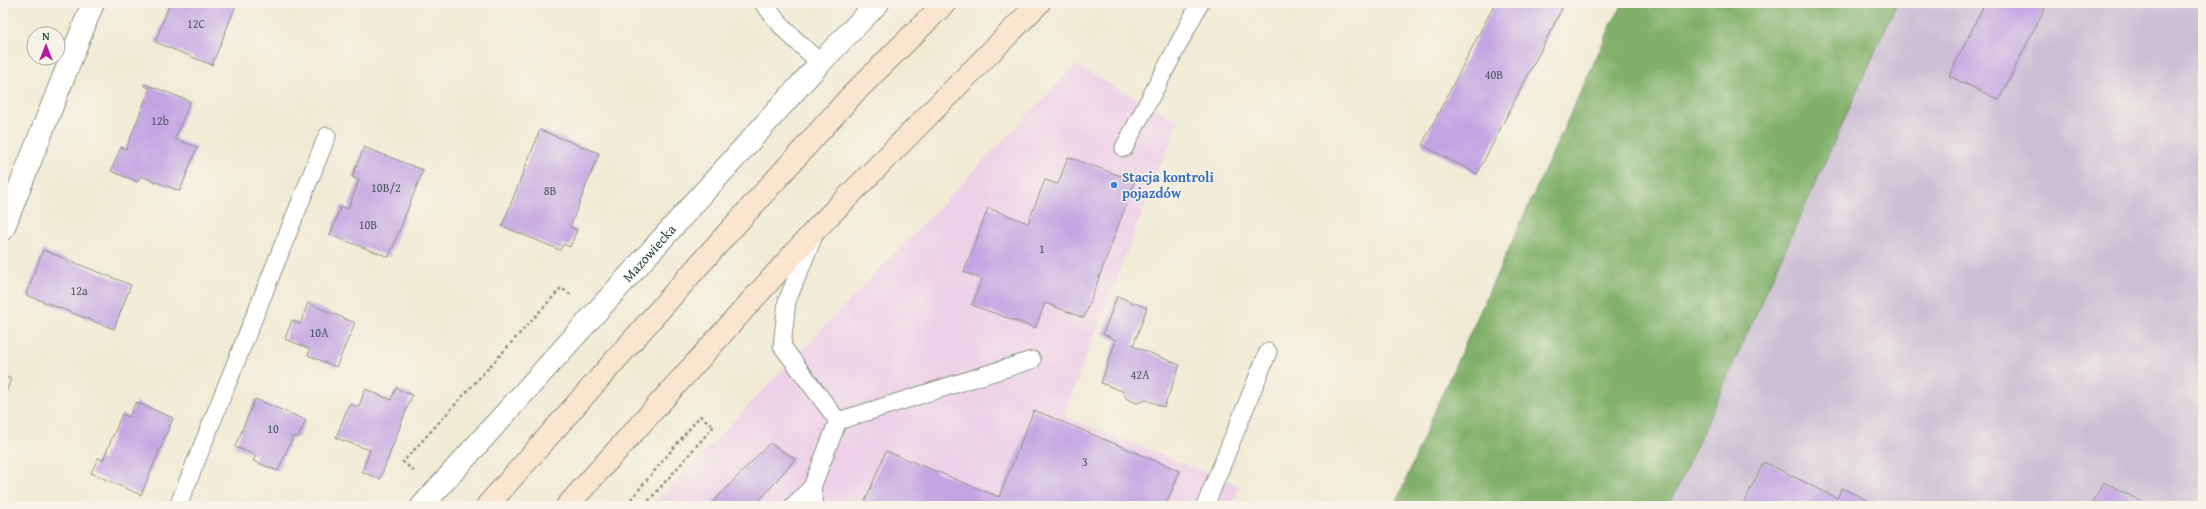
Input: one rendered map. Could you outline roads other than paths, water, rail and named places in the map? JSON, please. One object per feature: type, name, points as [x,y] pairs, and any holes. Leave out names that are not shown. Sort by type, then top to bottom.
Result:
[{"type":"main road","points":[[487,506],[699,265],[854,94],[945,3]]},
{"type":"main road","points":[[567,506],[817,228],[1039,3]]},
{"type":"street","points":[[3,229],[93,3]]},
{"type":"street","name":"Mazowiecka","points":[[422,506],[820,63],[878,3]]},
{"type":"lane","points":[[763,3],[784,30],[820,63]]},
{"type":"lane","points":[[1124,148],[1200,3]]},
{"type":"lane","points":[[178,506],[327,136]]},
{"type":"lane","points":[[817,228],[787,300],[782,346],[838,422]]},
{"type":"lane","points":[[1205,506],[1268,352]]},
{"type":"lane","points":[[838,422],[1032,360]]},
{"type":"lane","points":[[793,506],[812,487],[838,422]]},
{"type":"lane","points":[[812,487],[815,506]]},
{"type":"place","name":"Stacja kontroli pojazdów","points":[[1114,185]]}]
